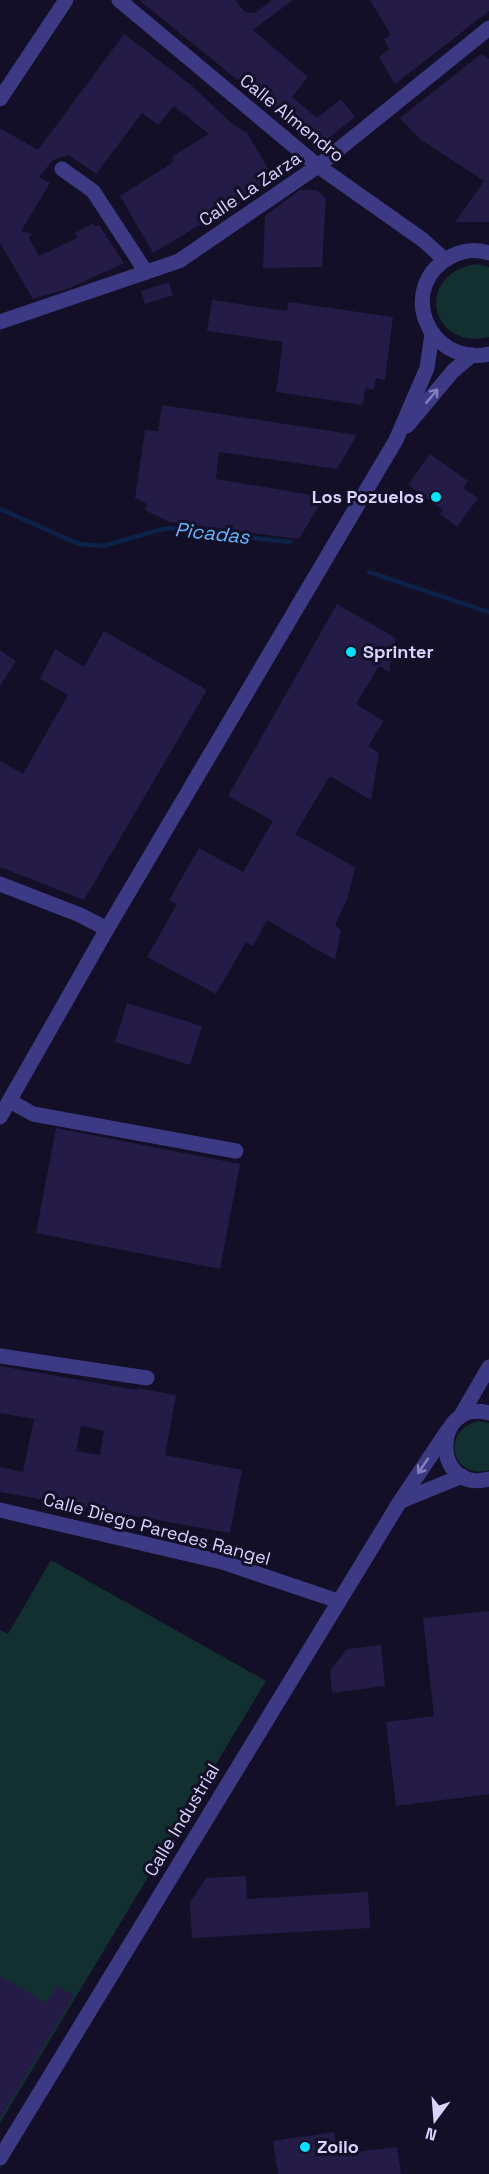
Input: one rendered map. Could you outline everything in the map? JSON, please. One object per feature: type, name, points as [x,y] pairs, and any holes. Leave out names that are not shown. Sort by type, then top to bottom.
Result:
[{"type":"street","points":[[0,99],[66,0]]},
{"type":"street","name":"Calle Almendro","points":[[119,0],[318,166],[423,240],[445,260]]},
{"type":"street","name":"Calle La Zarza","points":[[0,321],[179,261],[318,166],[489,28]]},
{"type":"street","points":[[62,169],[93,190],[146,272]]},
{"type":"street","points":[[487,251],[469,251],[445,260],[427,281],[423,294],[424,315],[432,334],[443,345],[457,352],[472,355],[489,354]]},
{"type":"street","points":[[0,1117],[107,929],[396,440],[427,368],[432,334]]},
{"type":"street","points":[[396,440],[453,371],[472,355]]},
{"type":"street","points":[[0,884],[80,915],[107,929]]},
{"type":"street","points":[[10,1101],[33,1114],[236,1150]]},
{"type":"street","points":[[0,1356],[147,1378]]},
{"type":"street","points":[[460,1417],[489,1367]]},
{"type":"street","points":[[460,1417],[471,1412],[489,1413]]},
{"type":"street","name":"Calle Industrial","points":[[0,2158],[338,1601],[399,1503],[448,1430],[460,1417]]},
{"type":"street","points":[[448,1430],[445,1450],[454,1469],[462,1476],[473,1480],[488,1481]]},
{"type":"street","points":[[399,1503],[462,1476]]},
{"type":"street","name":"Calle Diego Paredes Rangel","points":[[0,1510],[222,1562],[338,1601]]},
{"type":"green space","points":[[475,264],[489,267],[489,337],[469,338],[454,333],[443,323],[437,310],[437,296],[443,282],[455,271]]},
{"type":"green space","points":[[479,1421],[489,1423],[489,1470],[476,1471],[466,1468],[459,1462],[455,1453],[455,1443],[458,1434],[466,1426]]},
{"type":"green space","points":[[51,1560],[266,1681],[0,2123],[0,1630],[8,1634]]},
{"type":"building","points":[[139,0],[235,0],[245,12],[255,13],[272,0],[293,0],[253,30],[308,77],[292,97],[317,118],[341,99],[355,117],[319,146]]},
{"type":"building","points":[[370,0],[489,0],[489,11],[395,84],[379,57],[389,49],[384,39],[391,35]]},
{"type":"building","points":[[124,34],[191,85],[231,123],[247,133],[275,180],[153,253],[120,196],[172,163],[173,156],[209,134],[174,106],[158,125],[142,113],[96,174],[69,155],[53,160],[39,177],[50,183],[21,231],[32,234],[29,238],[39,256],[77,238],[75,233],[94,223],[95,227],[99,225],[124,263],[70,288],[33,299],[0,243],[0,128],[38,150]]},
{"type":"building","points":[[481,54],[489,59],[489,222],[455,222],[484,181],[420,139],[400,118]]},
{"type":"building","points":[[300,190],[316,190],[326,198],[322,267],[263,268],[265,216]]},
{"type":"building","points":[[169,282],[173,295],[145,304],[141,291]]},
{"type":"building","points":[[212,300],[287,311],[289,302],[393,317],[385,380],[376,378],[374,390],[365,388],[363,405],[276,392],[283,342],[207,331]]},
{"type":"building","points":[[162,405],[357,435],[337,469],[219,452],[216,479],[324,497],[299,539],[169,522],[145,510],[147,504],[135,498],[145,430],[158,431]]},
{"type":"building","points":[[430,454],[468,481],[463,488],[478,498],[457,527],[440,514],[443,510],[408,485]]},
{"type":"building","points":[[337,604],[396,638],[389,672],[379,666],[356,704],[384,721],[368,746],[379,753],[371,800],[330,776],[295,834],[355,867],[348,897],[335,925],[341,930],[335,960],[267,920],[253,946],[246,942],[216,994],[147,957],[177,904],[169,900],[199,848],[243,872],[273,821],[228,796]]},
{"type":"building","points":[[104,631],[207,690],[84,900],[0,867],[0,761],[23,774],[68,695],[40,679],[55,649],[84,667]]},
{"type":"building","points":[[0,650],[16,661],[0,686]]},
{"type":"building","points":[[127,1003],[202,1026],[190,1065],[115,1042]]},
{"type":"building","points":[[56,1128],[240,1164],[220,1269],[36,1233]]},
{"type":"building","points":[[0,1366],[176,1395],[165,1455],[242,1470],[230,1533],[0,1492],[0,1467],[23,1472],[34,1419],[0,1413]],"holes":[[[81,1426],[104,1431],[100,1455],[76,1451]]]},
{"type":"building","points":[[489,1611],[489,1794],[396,1806],[386,1722],[434,1716],[423,1618]]},
{"type":"building","points":[[381,1645],[385,1686],[332,1693],[330,1671],[347,1649]]},
{"type":"building","points":[[246,1876],[247,1899],[368,1892],[370,1928],[192,1938],[190,1902],[206,1878]]},
{"type":"building","points":[[0,1976],[46,2003],[57,1986],[74,1995],[0,2118]]},
{"type":"building","name":"Zoilo","points":[[334,2132],[338,2154],[397,2147],[401,2174],[278,2174],[273,2141]]},
{"type":"waterway","name":"Picadas","points":[[0,509],[79,544],[103,546],[167,528],[290,542]]},
{"type":"waterway","name":"Picadas","points":[[369,572],[489,612]]},
{"type":"place","name":"Los Pozuelos","points":[[436,497]]},
{"type":"place","name":"Sprinter","points":[[351,652]]},
{"type":"place","name":"Zoilo","points":[[305,2147]]}]
